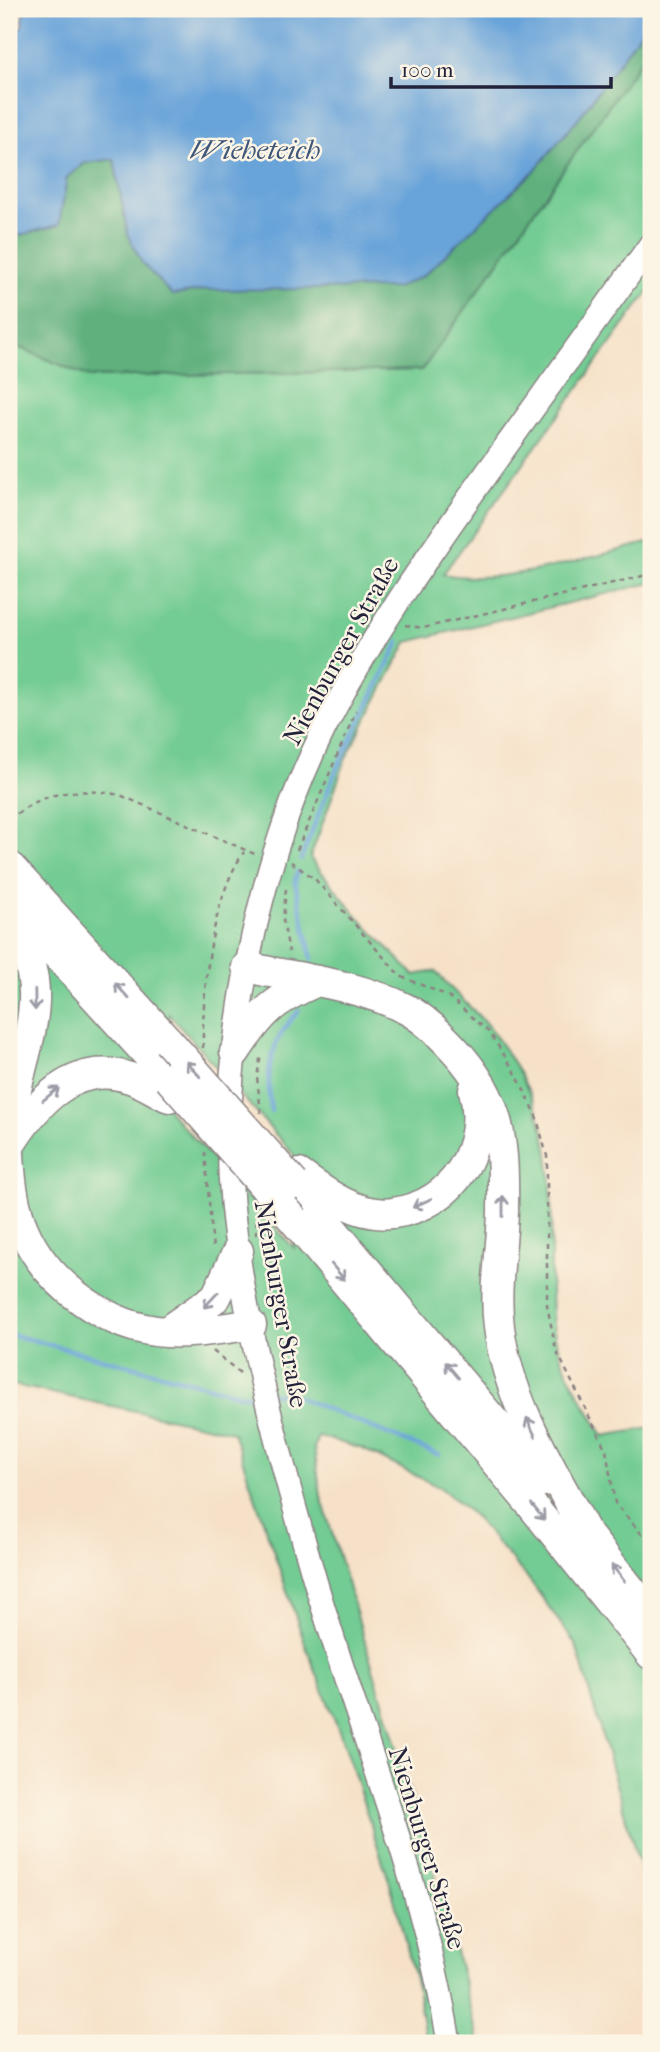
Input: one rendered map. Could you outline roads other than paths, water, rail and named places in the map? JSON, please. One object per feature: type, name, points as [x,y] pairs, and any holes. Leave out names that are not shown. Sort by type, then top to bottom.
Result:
[{"type":"highway","points":[[10,867],[245,1130],[294,1177],[651,1615]]},
{"type":"highway","points":[[9,902],[169,1087]]},
{"type":"highway","points":[[9,922],[28,957],[35,982],[35,1012],[10,1108],[9,1138]]},
{"type":"highway","points":[[247,967],[301,979],[407,1009],[438,1031],[467,1062],[488,1094],[502,1148],[503,1212],[497,1296],[505,1358],[523,1410],[585,1531]]},
{"type":"highway","points":[[249,1049],[260,1015],[301,979]]},
{"type":"highway","points":[[294,1177],[330,1196],[368,1211],[391,1214],[434,1197],[454,1182],[470,1159],[477,1136],[480,1111],[467,1062]]},
{"type":"highway","points":[[9,1147],[41,1101],[59,1087],[83,1076],[108,1074],[169,1087],[245,1130],[294,1220],[534,1508],[651,1654]]},
{"type":"highway","points":[[9,1153],[11,1189],[24,1233],[51,1271],[76,1297],[120,1323],[165,1332],[251,1325]]},
{"type":"highway","points":[[165,1332],[216,1297],[247,1247]]},
{"type":"street","name":"Nienburger Straße","points":[[449,2043],[427,1940],[308,1559],[251,1325],[247,1247],[232,1201],[230,1129],[249,1049],[247,967],[285,865],[323,731],[418,569],[651,244]]},
{"type":"water","name":"Wieheteich","points":[[24,9],[651,9],[651,18],[577,120],[534,171],[423,276],[396,288],[205,290],[172,295],[142,263],[128,235],[114,159],[85,163],[67,177],[59,225],[9,238],[9,41],[22,26]]},
{"type":"waterway","points":[[301,859],[336,770],[399,642]]},
{"type":"waterway","points":[[297,872],[295,882],[312,960]]},
{"type":"waterway","points":[[271,1111],[269,1083],[272,1057],[282,1033],[299,1011]]},
{"type":"waterway","points":[[9,1334],[241,1395],[258,1395]]},
{"type":"waterway","points":[[274,1394],[290,1394],[439,1455]]}]
